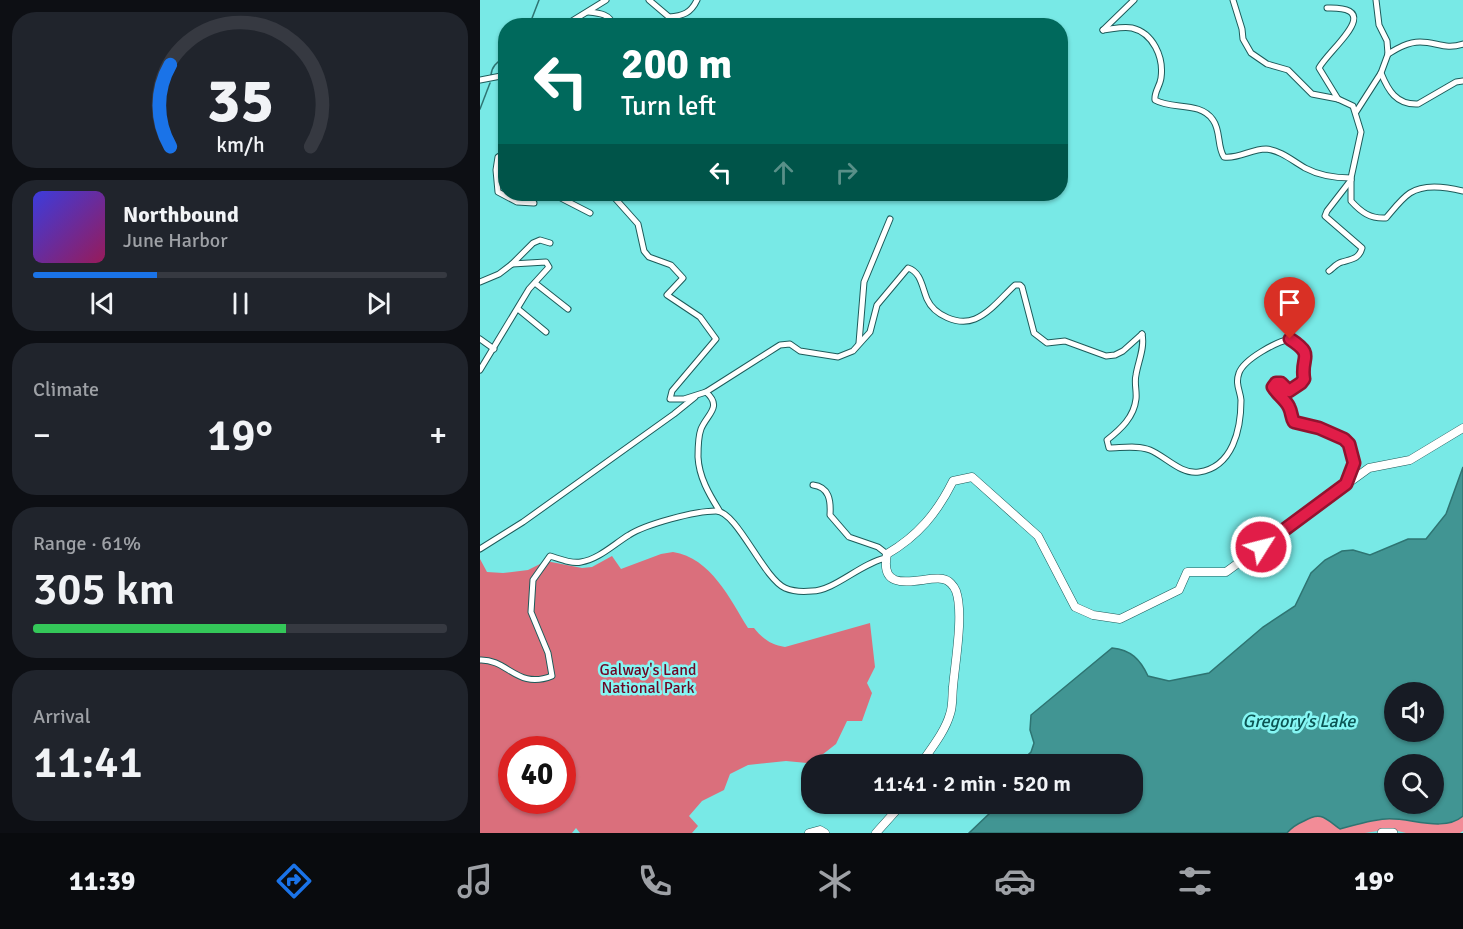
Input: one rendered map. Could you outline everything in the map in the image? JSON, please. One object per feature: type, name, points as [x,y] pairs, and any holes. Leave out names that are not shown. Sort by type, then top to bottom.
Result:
[{"type":"highway","points":[[1382,833],[1393,833]]},
{"type":"street","points":[[577,18],[606,0]]},
{"type":"street","points":[[649,0],[669,17],[685,15],[697,0]]},
{"type":"street","points":[[1134,0],[1103,30],[1129,27],[1140,31],[1150,39],[1160,56],[1162,75],[1154,95],[1155,100],[1161,104],[1193,108],[1212,119],[1224,157],[1233,158],[1267,149],[1280,153],[1323,176],[1351,179]]},
{"type":"street","points":[[1233,0],[1243,39],[1251,53],[1267,64],[1288,70],[1312,94],[1338,99],[1353,106],[1361,132],[1351,179],[1351,201],[1360,212],[1376,219],[1386,218],[1409,193],[1418,189],[1445,186],[1463,190]]},
{"type":"street","points":[[1356,112],[1381,73],[1388,54],[1387,41],[1379,25],[1376,0]]},
{"type":"street","points":[[1327,8],[1345,7],[1353,16],[1352,26],[1319,68],[1338,99]]},
{"type":"street","points":[[587,12],[610,18]]},
{"type":"street","points":[[1388,54],[1404,45],[1417,42],[1427,42],[1442,47],[1463,44]]},
{"type":"street","points":[[1381,73],[1388,91],[1398,99],[1410,104],[1418,104],[1456,82],[1463,81]]},
{"type":"street","points":[[480,80],[498,77]]},
{"type":"street","points":[[498,157],[498,192]]},
{"type":"street","points":[[1329,271],[1340,262],[1352,261],[1362,248],[1325,216],[1351,179]]},
{"type":"street","points":[[515,201],[534,203]]},
{"type":"street","points":[[567,201],[590,213]]},
{"type":"street","points":[[615,201],[638,224],[644,251],[649,258],[671,265],[683,278],[667,295],[695,313],[714,334],[716,339],[712,346],[703,353],[672,391],[670,399],[696,396]]},
{"type":"street","points":[[859,345],[864,282],[890,219]]},
{"type":"street","points":[[480,282],[499,274],[533,243],[540,240],[550,243]]},
{"type":"street","points":[[480,370],[535,283],[549,267],[546,262],[512,264]]},
{"type":"street","points":[[480,549],[523,522],[696,396],[780,345],[790,344],[800,351],[838,357],[853,351],[870,332],[877,305],[908,268],[913,270],[922,282],[932,306],[945,317],[953,320],[973,320],[982,315],[1015,285],[1020,285],[1034,333],[1047,342],[1065,341],[1106,356],[1115,356],[1142,334],[1144,342],[1135,378],[1136,399],[1132,414],[1122,428],[1107,440],[1109,448],[1149,449],[1184,470],[1195,473],[1208,471],[1216,466],[1230,453],[1235,442],[1241,399],[1236,384],[1239,371],[1260,350],[1290,339],[1305,351],[1307,357],[1302,370],[1304,379],[1289,391],[1281,383],[1276,383],[1273,387],[1289,406],[1290,417],[1294,422],[1319,428],[1344,439],[1349,444],[1354,463],[1346,484]]},
{"type":"street","points":[[535,283],[568,309]]},
{"type":"street","points":[[518,309],[546,332]]},
{"type":"street","points":[[480,339],[494,348]]},
{"type":"street","points":[[705,392],[713,403],[713,409],[701,428],[698,459],[701,475],[719,510],[735,525],[783,588],[797,591],[822,590],[886,556],[907,542],[921,527],[941,504],[953,481],[972,477],[1038,537],[1075,607],[1093,615],[1120,620],[1179,590],[1187,572],[1227,572],[1369,468],[1410,460],[1463,428]]},
{"type":"street","points":[[813,485],[822,486],[826,491],[830,515],[849,537],[878,547],[886,556],[886,568],[890,575],[898,581],[915,582],[942,578],[949,581],[956,590],[958,630],[950,715],[927,754]]},
{"type":"street","points":[[480,660],[498,663],[523,679],[543,680],[552,676],[548,653],[531,612],[533,580],[550,556],[580,562],[592,559],[631,533],[696,513],[719,510]]},
{"type":"street","points":[[876,833],[893,814]]},
{"type":"street","points":[[809,833],[820,830],[825,833]]},
{"type":"shaded area","points":[[1321,815],[1340,829],[1386,819],[1446,823],[1463,816],[1463,831],[1460,833],[1406,833],[1390,829],[1365,833],[1287,833],[1302,821]]},
{"type":"green space","name":"Galway's Land National Park","points":[[673,552],[686,556],[698,562],[718,581],[748,628],[754,628],[771,643],[785,647],[870,623],[875,667],[867,683],[872,693],[862,721],[847,721],[836,744],[823,754],[801,754],[801,762],[786,761],[748,765],[730,774],[724,790],[702,801],[689,816],[698,826],[692,833],[580,833],[576,828],[572,833],[480,833],[480,559],[487,572],[528,570],[546,561],[582,568],[592,567],[612,556],[621,569],[661,554]]},
{"type":"water","name":"Gregory's Lake","points":[[1463,467],[1463,816],[1446,823],[1386,819],[1340,829],[1323,817],[1315,816],[1287,833],[969,833],[989,814],[1143,814],[1143,754],[1029,754],[1034,743],[1030,730],[1031,715],[1112,648],[1134,656],[1148,676],[1169,681],[1209,673],[1263,627],[1295,606],[1311,573],[1325,560],[1342,551],[1353,550],[1370,555],[1408,539],[1426,539],[1446,514]]},
{"type":"waterway","points":[[532,18],[539,0]]},
{"type":"waterway","points":[[491,75],[498,62]]},
{"type":"waterway","points":[[480,109],[490,83]]},
{"type":"route","points":[[1261,547],[1346,484],[1354,463],[1353,453],[1344,439],[1319,428],[1294,422],[1290,417],[1289,406],[1275,391],[1273,387],[1276,383],[1281,383],[1289,391],[1304,379],[1302,370],[1307,357],[1305,351],[1290,339]]}]
